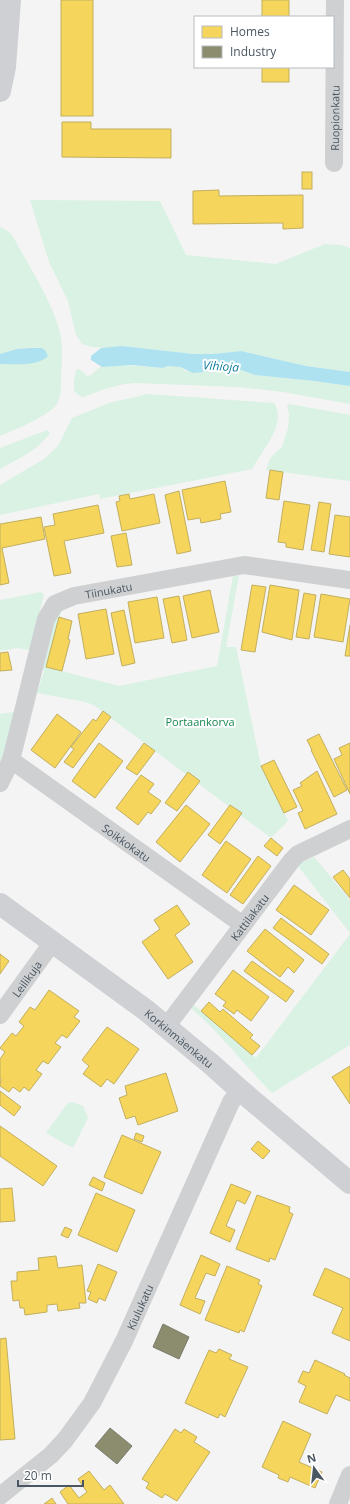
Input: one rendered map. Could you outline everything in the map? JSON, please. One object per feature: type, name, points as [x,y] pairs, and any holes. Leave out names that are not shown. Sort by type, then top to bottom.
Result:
[{"type":"street","points":[[0,91],[5,67],[10,0]]},
{"type":"street","name":"Ruopionkatu","points":[[334,163],[335,0]]},
{"type":"street","name":"Tiinukatu","points":[[0,782],[11,760],[46,618],[55,604],[74,596],[244,565],[350,580]]},
{"type":"street","name":"Soikkokatu","points":[[11,760],[243,926]]},
{"type":"street","name":"Kattilakatu","points":[[166,1027],[292,860],[298,854],[350,829]]},
{"type":"street","name":"Korkinmäenkatu","points":[[0,904],[147,1011],[350,1183]]},
{"type":"street","name":"Leilikuja","points":[[0,1015],[52,943]]},
{"type":"street","name":"Kiulukatu","points":[[0,1496],[51,1455],[65,1440],[92,1403],[124,1341],[231,1102],[240,1090]]},
{"type":"street","points":[[338,1504],[350,1475]]},
{"type":"green space","points":[[30,200],[160,201],[186,255],[276,264],[325,244],[341,245],[350,248],[350,372],[306,366],[241,351],[214,354],[194,354],[122,346],[111,348],[92,347],[82,344],[76,335],[68,301],[49,262]]},
{"type":"green space","points":[[1,227],[12,235],[46,295],[60,333],[62,353],[61,390],[56,405],[52,410],[38,418],[0,436],[0,364],[11,364],[46,350],[40,348],[17,349],[0,354]]},
{"type":"green space","points":[[122,365],[163,368],[168,366],[180,367],[185,371],[204,372],[230,369],[241,370],[255,375],[350,386],[350,404],[283,392],[239,387],[135,383],[105,389],[83,397],[74,391],[76,370],[79,369],[89,376],[101,367]]},
{"type":"green space","points":[[148,394],[274,403],[278,419],[276,428],[267,446],[252,469],[100,499],[99,494],[0,515],[0,485],[44,459],[58,446],[72,418],[109,403]]},
{"type":"green space","points":[[289,404],[350,415],[350,481],[266,470],[270,458],[282,447],[288,428],[289,414],[287,406]]},
{"type":"green space","points":[[47,430],[50,433],[39,445],[27,454],[0,469],[0,448]]},
{"type":"green space","name":"Portaankorva","points":[[239,575],[226,647],[236,647],[261,766],[288,821],[271,838],[95,706],[86,702],[37,693],[44,671],[43,669],[54,620],[62,609],[46,667],[119,686],[217,666],[233,576]]},
{"type":"green space","points":[[41,592],[44,595],[30,650],[17,648],[0,651],[0,600]]},
{"type":"green space","points":[[14,712],[3,757],[0,763],[0,714]]},
{"type":"green space","points":[[314,857],[350,900],[350,933],[298,866],[300,863]]},
{"type":"green space","points":[[350,934],[350,1045],[272,1093],[212,1028],[191,1008],[194,1005],[256,1058]]},
{"type":"green space","points":[[72,1102],[83,1106],[88,1118],[73,1148],[46,1133],[67,1104]]},
{"type":"water","name":"Vihioja","points":[[122,346],[194,354],[214,354],[241,351],[306,366],[350,372],[350,386],[255,375],[241,370],[230,369],[193,373],[180,367],[168,366],[163,368],[131,365],[102,367],[91,360],[91,356],[101,348]]},
{"type":"water","points":[[42,348],[48,356],[43,360],[32,363],[0,364],[0,354],[17,349]]},
{"type":"building: Homes","points":[[61,0],[93,0],[93,116],[61,116]]},
{"type":"building: Homes","points":[[262,0],[289,0],[289,16],[262,16]]},
{"type":"building: Homes","points":[[262,68],[289,68],[289,82],[262,82]]},
{"type":"building: Homes","points":[[62,122],[91,122],[91,129],[171,129],[171,158],[62,157]]},
{"type":"building: Homes","points":[[302,172],[312,172],[312,189],[302,189]]},
{"type":"building: Homes","points":[[219,190],[219,196],[303,195],[303,228],[283,229],[283,223],[193,224],[193,191]]},
{"type":"building: Homes","points":[[270,470],[283,472],[279,500],[266,498]]},
{"type":"building: Homes","points":[[225,481],[231,512],[220,514],[221,519],[201,523],[200,518],[188,520],[182,490]]},
{"type":"building: Homes","points":[[179,491],[191,551],[177,554],[165,495]]},
{"type":"building: Homes","points":[[129,494],[130,499],[154,494],[160,523],[122,531],[116,502],[120,501],[119,496]]},
{"type":"building: Homes","points":[[284,501],[310,505],[303,550],[286,547],[286,543],[278,542]]},
{"type":"building: Homes","points":[[319,502],[331,504],[324,552],[311,550]]},
{"type":"building: Homes","points":[[98,505],[104,533],[64,541],[71,573],[54,576],[44,527],[55,525],[53,514]]},
{"type":"building: Homes","points":[[335,515],[350,517],[350,557],[329,554]]},
{"type":"building: Homes","points":[[41,517],[45,539],[2,548],[9,583],[0,585],[0,524]]},
{"type":"building: Homes","points":[[126,533],[132,565],[117,567],[111,536]]},
{"type":"building: Homes","points":[[252,585],[266,587],[255,652],[241,650]]},
{"type":"building: Homes","points":[[270,585],[299,590],[292,640],[262,632]]},
{"type":"building: Homes","points":[[210,590],[219,632],[192,638],[183,596]]},
{"type":"building: Homes","points":[[304,593],[316,595],[309,639],[296,637]]},
{"type":"building: Homes","points":[[321,594],[350,599],[343,642],[314,637]]},
{"type":"building: Homes","points":[[179,596],[187,640],[172,643],[163,599]]},
{"type":"building: Homes","points":[[157,597],[164,638],[135,643],[128,602]]},
{"type":"building: Homes","points":[[106,609],[114,654],[86,659],[78,614]]},
{"type":"building: Homes","points":[[124,610],[135,663],[122,666],[111,613]]},
{"type":"building: Homes","points":[[59,617],[72,621],[68,639],[70,640],[62,671],[46,667]]},
{"type":"building: Homes","points":[[350,625],[350,656],[345,656]]},
{"type":"building: Homes","points":[[8,652],[12,670],[0,671],[0,653]]},
{"type":"building: Homes","points":[[103,711],[111,717],[73,768],[64,762],[74,749],[71,747],[93,719],[96,721]]},
{"type":"building: Homes","points":[[57,714],[81,732],[55,768],[31,750]]},
{"type":"building: Homes","points":[[319,734],[347,790],[334,797],[307,740]]},
{"type":"building: Homes","points":[[99,743],[123,761],[95,798],[72,781]]},
{"type":"building: Homes","points":[[144,743],[155,751],[137,775],[126,768]]},
{"type":"building: Homes","points":[[350,743],[350,794],[334,759],[342,755],[339,748]]},
{"type":"building: Homes","points":[[274,760],[297,807],[284,813],[261,766]]},
{"type":"building: Homes","points":[[317,771],[337,814],[305,829],[298,813],[303,811],[293,790],[302,786],[300,783]]},
{"type":"building: Homes","points":[[188,772],[200,781],[177,811],[165,803]]},
{"type":"building: Homes","points":[[141,775],[154,784],[148,792],[161,801],[151,814],[148,812],[138,825],[116,808]]},
{"type":"building: Homes","points":[[186,805],[210,824],[180,862],[156,842]]},
{"type":"building: Homes","points":[[230,805],[242,813],[220,844],[208,835]]},
{"type":"building: Homes","points":[[271,838],[283,848],[277,856],[264,846]]},
{"type":"building: Homes","points":[[226,841],[251,859],[227,893],[202,875]]},
{"type":"building: Homes","points":[[258,856],[271,866],[243,904],[230,895]]},
{"type":"building: Homes","points":[[343,870],[350,879],[350,898],[333,877]]},
{"type":"building: Homes","points":[[294,885],[329,910],[311,935],[276,910]]},
{"type":"building: Homes","points":[[177,905],[190,924],[175,935],[193,962],[168,979],[142,942],[160,929],[154,920]]},
{"type":"building: Homes","points":[[281,918],[329,954],[322,964],[273,928]]},
{"type":"building: Homes","points":[[265,929],[304,960],[294,973],[288,967],[280,977],[247,951]]},
{"type":"building: Homes","points":[[0,954],[9,961],[0,974]]},
{"type":"building: Homes","points":[[252,961],[294,991],[286,1002],[244,971]]},
{"type":"building: Homes","points":[[233,970],[269,997],[251,1021],[237,1010],[234,1014],[223,1006],[226,1002],[215,994]]},
{"type":"building: Homes","points":[[49,990],[79,1011],[74,1017],[80,1021],[67,1038],[62,1035],[55,1043],[61,1047],[48,1064],[43,1061],[36,1070],[42,1074],[29,1091],[24,1087],[20,1092],[13,1087],[9,1092],[0,1086],[0,1059],[5,1052],[0,1048],[12,1033],[16,1036],[24,1026],[19,1022],[30,1007],[35,1010]]},
{"type":"building: Homes","points":[[209,1002],[220,1012],[223,1009],[253,1035],[250,1038],[260,1046],[252,1055],[201,1011]]},
{"type":"building: Homes","points":[[107,1027],[139,1049],[114,1084],[107,1079],[101,1087],[83,1074],[89,1066],[82,1060]]},
{"type":"building: Homes","points":[[350,1066],[350,1104],[332,1077]]},
{"type":"building: Homes","points":[[166,1073],[178,1111],[138,1125],[135,1116],[126,1119],[119,1098],[127,1095],[125,1086]]},
{"type":"building: Homes","points":[[0,1091],[21,1107],[14,1116],[0,1105]]},
{"type":"building: Homes","points":[[0,1126],[57,1166],[43,1186],[0,1156]]},
{"type":"building: Homes","points":[[136,1133],[144,1136],[142,1142],[134,1139]]},
{"type":"building: Homes","points":[[122,1135],[161,1152],[142,1194],[104,1177]]},
{"type":"building: Homes","points":[[258,1141],[270,1151],[263,1159],[251,1149]]},
{"type":"building: Homes","points":[[93,1177],[105,1183],[102,1191],[89,1185]]},
{"type":"building: Homes","points":[[231,1184],[251,1192],[245,1204],[237,1200],[226,1226],[235,1230],[230,1242],[210,1233]]},
{"type":"building: Homes","points":[[12,1188],[15,1221],[0,1222],[0,1189]]},
{"type":"building: Homes","points":[[96,1193],[135,1210],[117,1252],[78,1235]]},
{"type":"building: Homes","points":[[257,1195],[290,1207],[289,1212],[293,1214],[275,1260],[270,1258],[269,1262],[236,1249]]},
{"type":"building: Homes","points":[[65,1227],[72,1230],[68,1238],[61,1235]]},
{"type":"building: Homes","points":[[201,1255],[220,1264],[215,1276],[206,1273],[195,1298],[205,1301],[200,1314],[180,1305]]},
{"type":"building: Homes","points":[[56,1256],[58,1268],[82,1265],[86,1303],[79,1303],[80,1308],[58,1311],[57,1304],[47,1305],[47,1312],[25,1315],[24,1308],[20,1308],[19,1300],[13,1301],[11,1281],[17,1281],[17,1272],[39,1270],[38,1258]]},
{"type":"building: Homes","points":[[98,1264],[117,1272],[105,1301],[99,1298],[97,1303],[88,1299],[91,1292],[87,1291]]},
{"type":"building: Homes","points":[[227,1266],[260,1280],[258,1284],[262,1286],[244,1332],[240,1330],[239,1333],[205,1320]]},
{"type":"building: Homes","points":[[325,1268],[350,1279],[350,1341],[332,1333],[343,1308],[313,1295]]},
{"type":"building: Homes","points":[[6,1338],[15,1439],[0,1440],[0,1339]]},
{"type":"building: Homes","points":[[219,1349],[232,1355],[229,1359],[248,1367],[225,1417],[220,1414],[218,1418],[185,1403],[209,1350],[216,1353]]},
{"type":"building: Homes","points":[[315,1360],[345,1374],[344,1375],[350,1378],[350,1401],[336,1395],[327,1414],[299,1402],[306,1386],[298,1382],[303,1371],[309,1373]]},
{"type":"building: Homes","points":[[283,1421],[311,1434],[299,1462],[322,1472],[315,1488],[290,1477],[288,1482],[278,1478],[279,1475],[262,1467]]},
{"type":"building: Homes","points":[[175,1429],[181,1433],[184,1429],[197,1437],[194,1442],[210,1452],[177,1501],[165,1494],[162,1498],[146,1488],[149,1483],[142,1479]]},
{"type":"building: Homes","points":[[89,1471],[104,1490],[110,1485],[124,1504],[68,1504],[60,1492],[69,1485],[79,1498],[87,1492],[78,1479]]},
{"type":"building: Homes","points":[[52,1498],[56,1504],[44,1504]]},
{"type":"building: Industry","points":[[163,1324],[189,1337],[179,1359],[153,1347]]},
{"type":"building: Industry","points":[[110,1428],[132,1446],[117,1464],[95,1446]]}]
